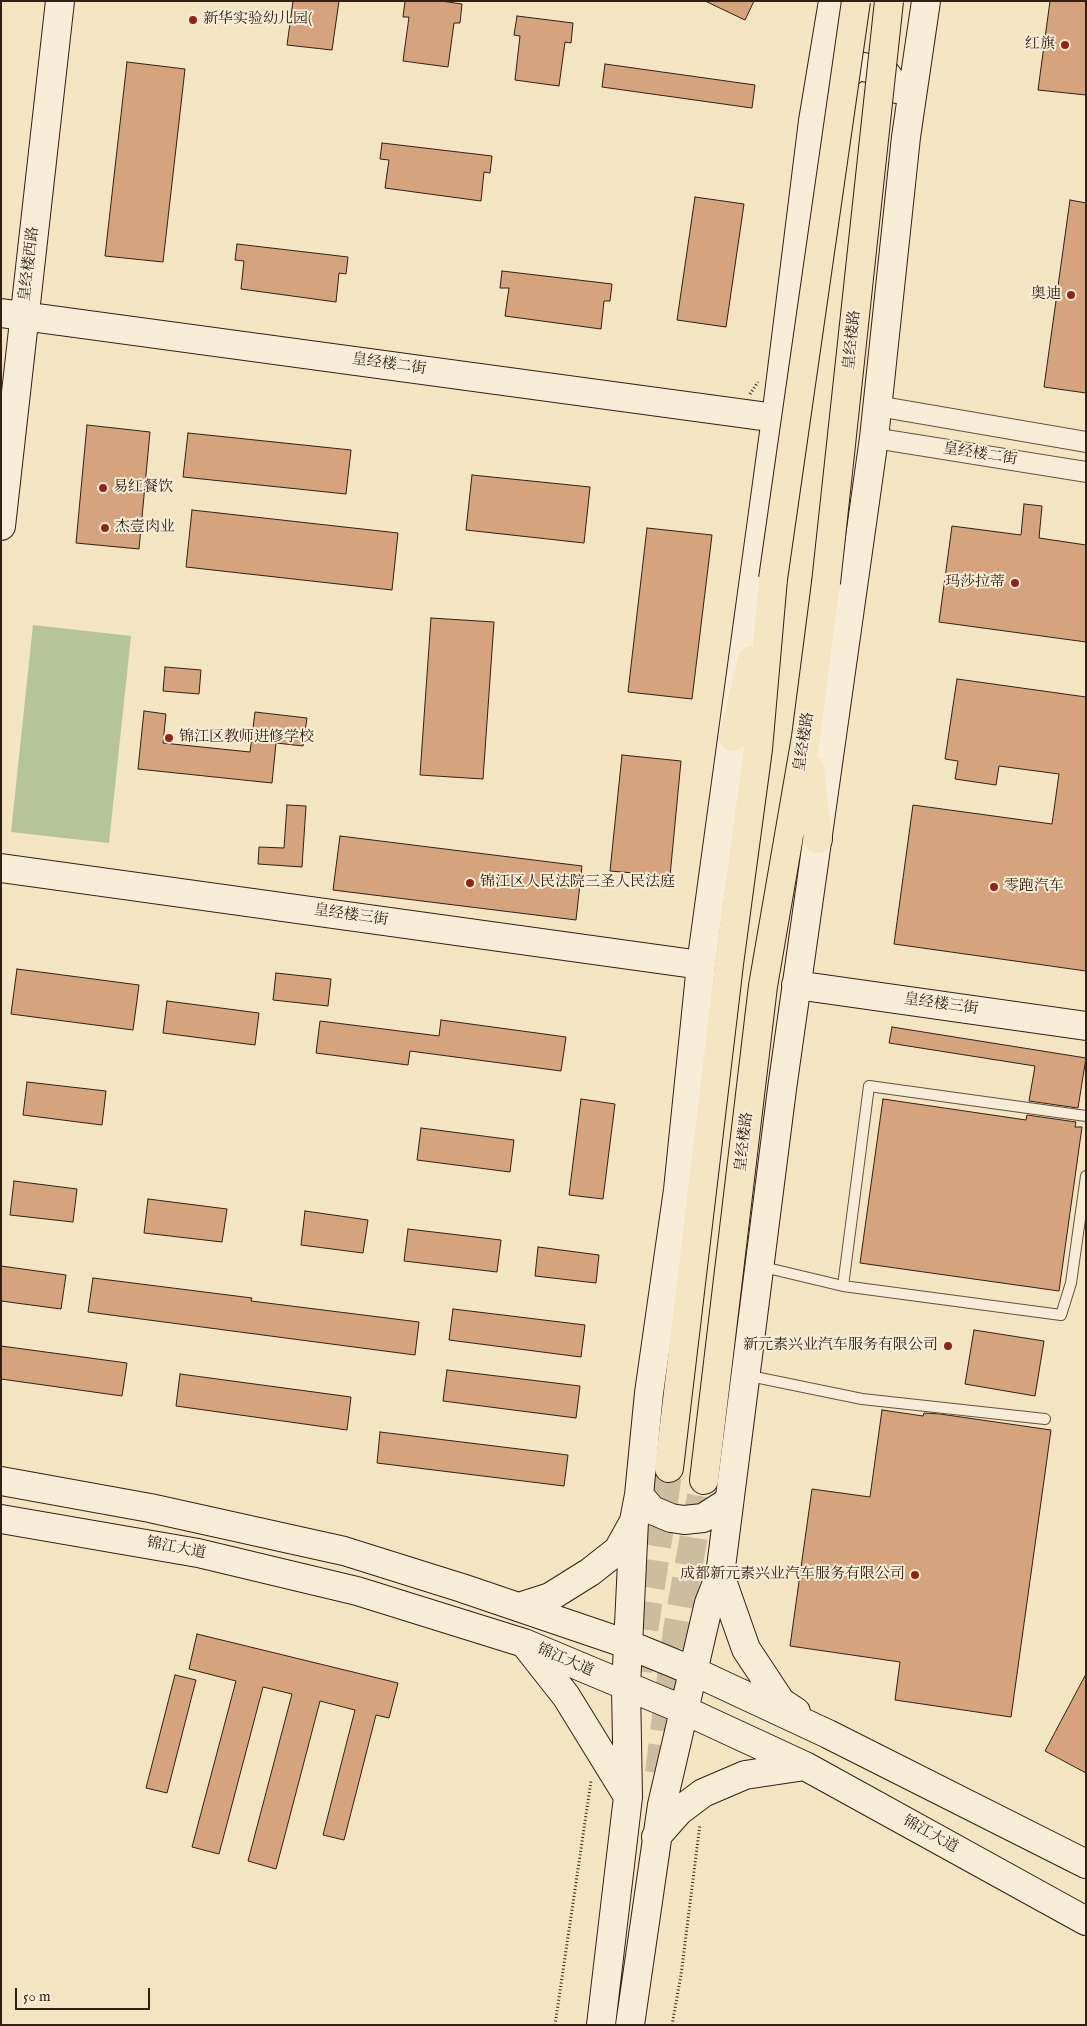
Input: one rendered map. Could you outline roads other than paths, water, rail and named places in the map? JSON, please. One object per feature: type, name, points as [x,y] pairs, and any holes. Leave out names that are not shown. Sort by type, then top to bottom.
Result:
[{"type":"highway","points":[[669,1468],[729,964],[758,749],[772,578],[856,1]]},
{"type":"highway","name":"皇经楼路","points":[[704,1480],[764,986],[806,737],[826,583],[889,1]]},
{"type":"highway","points":[[733,737],[772,578]]},
{"type":"highway","points":[[806,737],[818,839]]},
{"type":"main road","name":"皇经楼西路","points":[[1,526],[13,314],[60,1]]},
{"type":"main road","points":[[601,2025],[628,1797],[626,1687],[634,1521],[639,1495],[649,1393],[678,1190],[701,965],[776,418],[814,121],[833,1]]},
{"type":"main road","points":[[630,2025],[662,1805],[709,1602],[720,1575],[758,1266],[796,985],[874,438],[906,137],[926,1]]},
{"type":"main road","points":[[814,121],[832,86],[858,66],[884,71],[900,92],[906,137]]},
{"type":"main road","name":"皇经楼二街","points":[[13,314],[776,418]]},
{"type":"main road","name":"皇经楼三街","points":[[1,868],[701,965]]},
{"type":"main road","name":"皇经楼三街","points":[[796,985],[1086,1026]]},
{"type":"main road","points":[[1,1481],[150,1508],[344,1551],[627,1644],[693,1671],[828,1734],[1086,1864]]},
{"type":"main road","points":[[639,1495],[652,1510],[671,1518],[684,1520],[703,1518],[728,1502]]},
{"type":"main road","name":"锦江大道","points":[[1,1519],[198,1553],[357,1591],[524,1643],[684,1710],[805,1766],[1086,1921]]},
{"type":"main road","points":[[519,1607],[550,1597],[590,1572],[618,1550],[634,1521]]},
{"type":"main road","points":[[720,1575],[746,1649],[781,1702],[828,1734]]},
{"type":"main road","points":[[524,1643],[566,1696],[628,1797]]},
{"type":"main road","points":[[656,1837],[680,1810],[703,1794],[744,1775],[805,1766]]},
{"type":"street","name":"皇经楼二街","points":[[877,406],[1086,442]]},
{"type":"street","name":"皇经楼二街","points":[[874,438],[1086,472]]},
{"type":"lane","points":[[843,1286],[869,1086],[1086,1116]]},
{"type":"lane","points":[[758,1266],[843,1286],[1061,1315],[1071,1283],[1086,1176]]},
{"type":"lane","points":[[744,1375],[862,1400],[1045,1420]]},
{"type":"tunnel","points":[[638,1671],[669,1468]]},
{"type":"tunnel","points":[[659,1773],[677,1630],[704,1480]]},
{"type":"place","name":"新华实验幼儿园(","points":[[193,20]]},
{"type":"place","name":"红旗","points":[[1065,45]]},
{"type":"place","name":"奥迪","points":[[1071,295]]},
{"type":"place","name":"易红餐饮","points":[[103,488]]},
{"type":"place","name":"杰壹肉业","points":[[105,528]]},
{"type":"place","name":"玛莎拉蒂","points":[[1015,583]]},
{"type":"place","name":"锦江区教师进修学校","points":[[169,738]]},
{"type":"place","name":"锦江区人民法院三圣人民法庭","points":[[470,883]]},
{"type":"place","name":"零跑汽车","points":[[994,887]]},
{"type":"place","name":"新元素兴业汽车服务有限公司","points":[[948,1346]]},
{"type":"place","name":"成都新元素兴业汽车服务有限公司","points":[[915,1575]]}]
